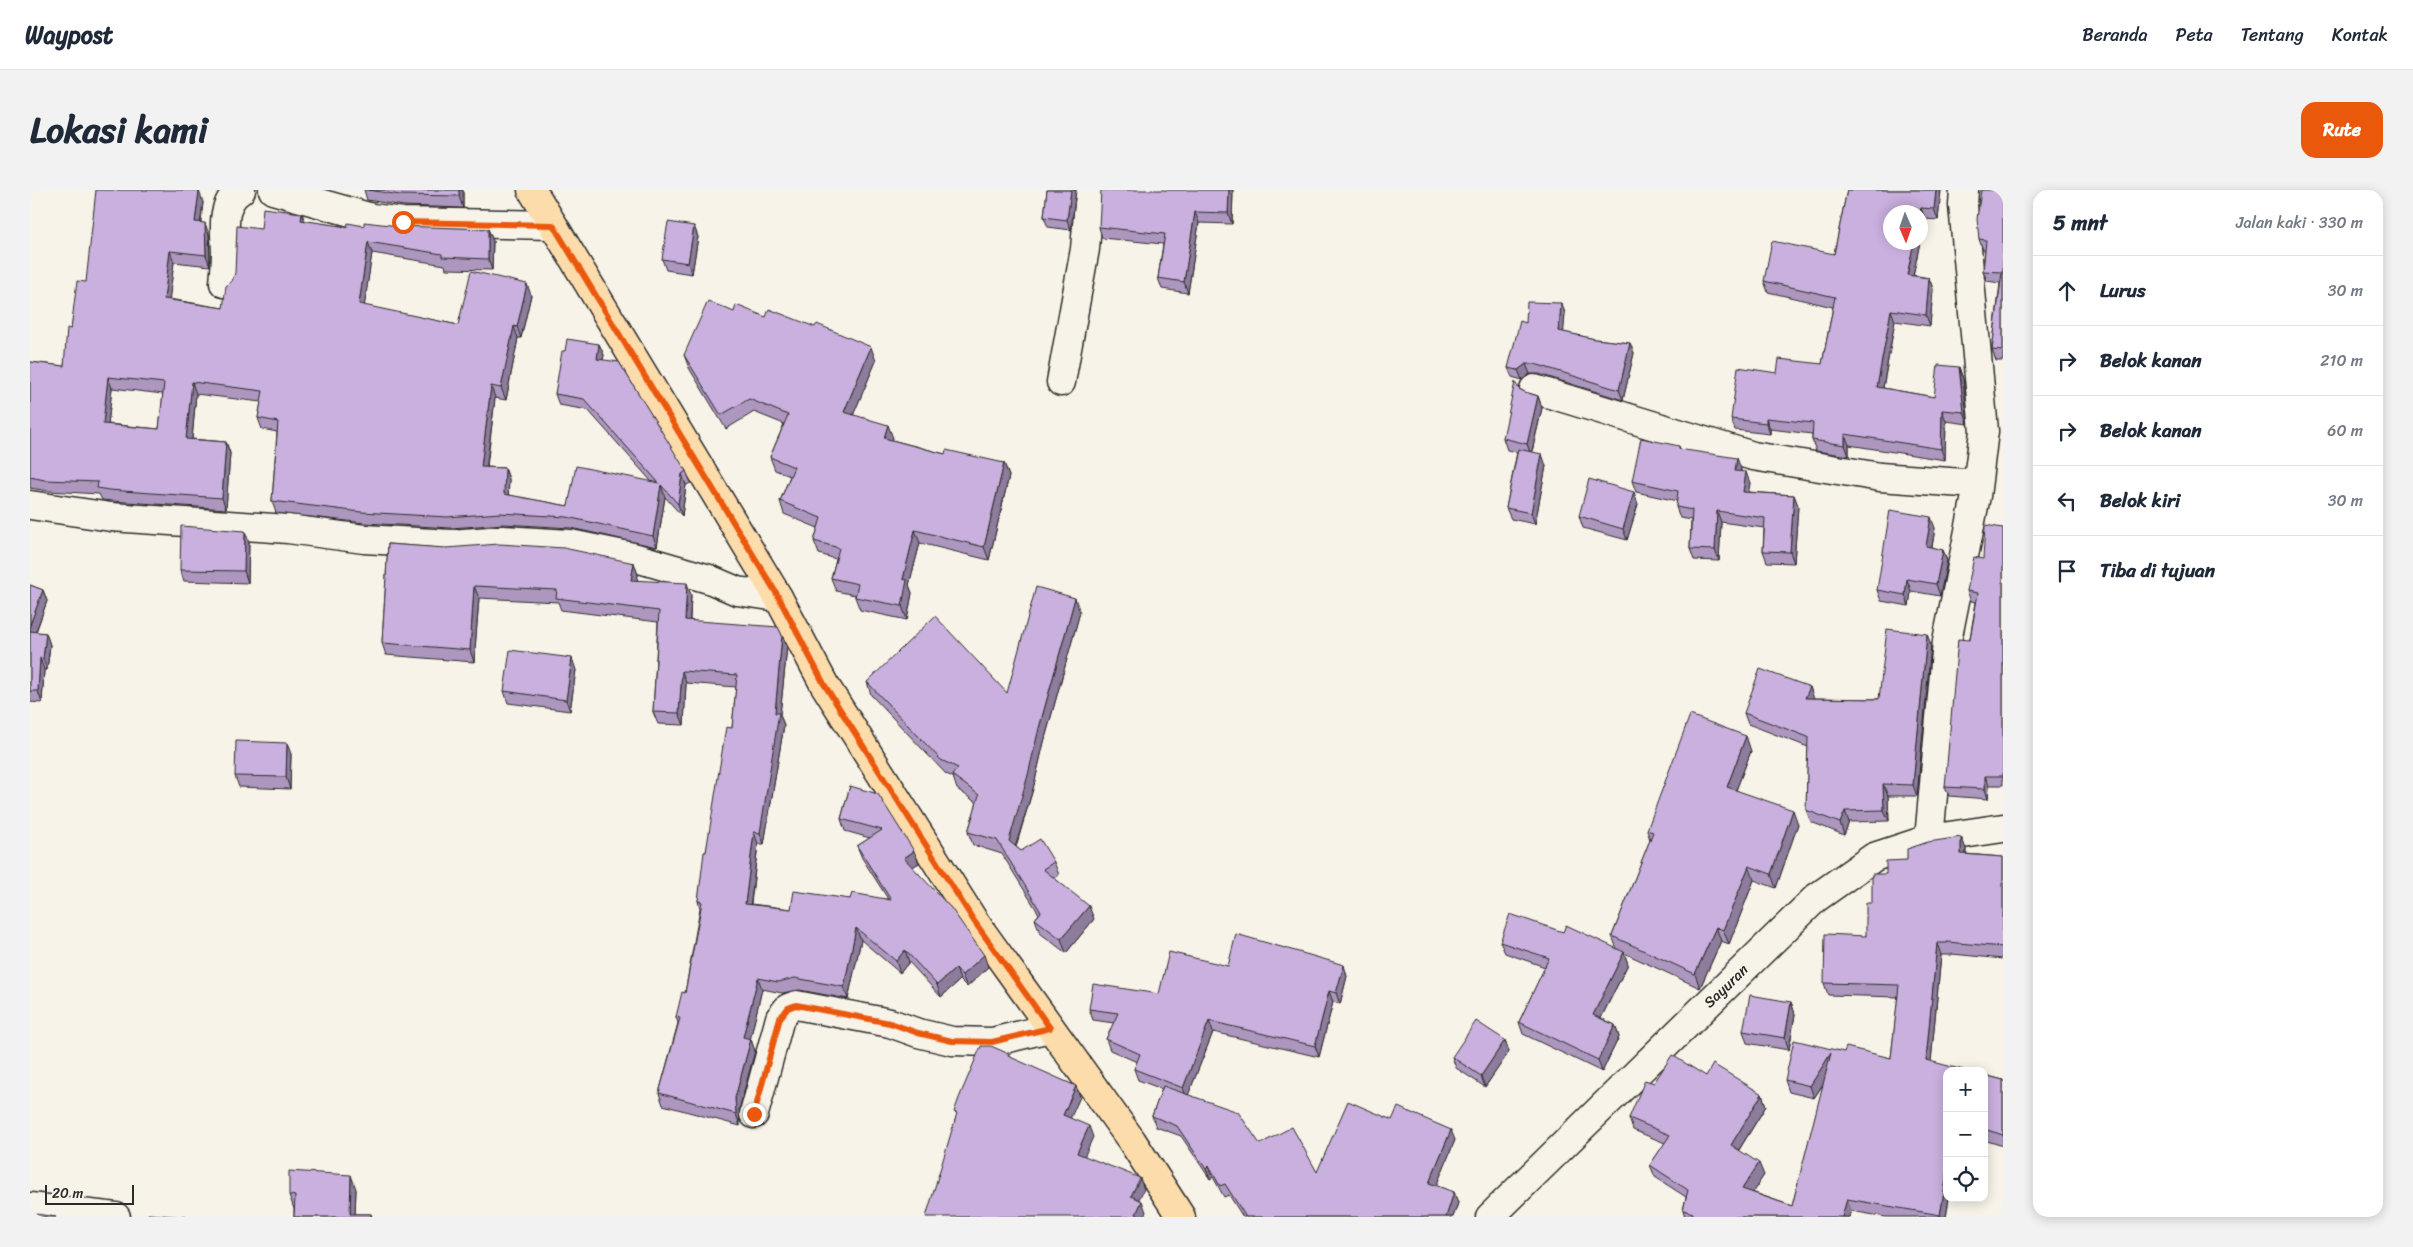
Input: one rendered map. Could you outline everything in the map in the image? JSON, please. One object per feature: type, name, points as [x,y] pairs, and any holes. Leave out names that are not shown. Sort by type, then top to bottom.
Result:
[{"type":"main road","points":[[532,190],[778,596],[824,684],[974,921],[1132,1141],[1181,1217]]},
{"type":"street","points":[[224,283],[226,253],[224,225],[228,205],[236,193],[241,190]]},
{"type":"street","points":[[273,190],[372,218],[412,222],[553,225]]},
{"type":"street","points":[[1061,382],[1085,249],[1090,190]]},
{"type":"street","points":[[1929,839],[1947,641],[1977,484],[1993,432],[1963,205],[1964,190]]},
{"type":"street","points":[[1534,388],[1753,456],[1880,477],[1977,484]]},
{"type":"street","points":[[30,505],[111,517],[288,529],[364,539],[451,544],[503,540],[570,544],[633,558],[709,579],[738,591],[778,596]]},
{"type":"street","name":"Sayuran","points":[[1490,1217],[1816,898],[1874,857],[1929,839],[2003,828]]},
{"type":"street","points":[[754,1114],[780,1018],[788,1008],[796,1005],[890,1023],[918,1033],[952,1041],[992,1042],[1050,1028]]},
{"type":"street","points":[[30,1207],[116,1217]]},
{"type":"building","points":[[96,190],[199,191],[195,222],[205,223],[206,255],[170,251],[164,299],[223,308],[226,286],[232,281],[235,273],[237,226],[261,229],[263,208],[302,213],[301,220],[347,227],[348,223],[364,226],[364,222],[399,226],[488,229],[488,259],[442,257],[442,254],[368,242],[359,304],[458,325],[471,271],[527,284],[517,327],[514,326],[501,388],[491,386],[481,467],[505,468],[504,494],[568,506],[576,466],[659,483],[584,399],[555,394],[562,351],[565,351],[567,339],[599,344],[597,359],[619,362],[686,471],[682,474],[678,504],[661,485],[653,536],[567,517],[500,513],[447,517],[361,512],[272,501],[278,422],[258,418],[263,391],[192,382],[186,439],[226,442],[222,498],[109,490],[97,488],[98,482],[45,480],[30,477],[30,362],[64,366],[67,328],[71,329],[77,281],[86,282]],"holes":[[[108,377],[164,383],[159,429],[103,424]]]},
{"type":"building","points":[[369,190],[459,190],[459,196],[400,195]]},
{"type":"building","points":[[1047,190],[1071,190],[1067,220],[1044,217]]},
{"type":"building","points":[[1101,190],[1229,190],[1228,213],[1195,212],[1184,282],[1158,278],[1165,234],[1099,227]]},
{"type":"building","points":[[1847,190],[1936,190],[1934,209],[1928,209],[1928,205],[1883,205],[1883,250],[1912,250],[1907,275],[1929,278],[1926,315],[1891,310],[1877,387],[1934,397],[1938,365],[1959,367],[1964,412],[1942,410],[1941,449],[1845,434],[1845,445],[1812,440],[1813,423],[1766,418],[1766,423],[1731,419],[1738,367],[1777,373],[1779,359],[1822,364],[1835,297],[1764,281],[1772,241],[1834,254]]},
{"type":"building","points":[[1981,190],[2003,190],[2003,351],[1992,350],[2002,272],[1983,271],[1986,240],[1979,239],[1977,219]]},
{"type":"building","points":[[668,222],[694,226],[688,263],[662,259]]},
{"type":"building","points":[[708,301],[734,312],[736,305],[766,317],[769,309],[815,327],[817,324],[871,347],[844,412],[888,425],[884,438],[945,454],[946,450],[1004,463],[984,547],[915,530],[903,579],[907,580],[902,606],[855,597],[858,584],[831,578],[839,548],[814,541],[821,518],[780,501],[794,467],[770,457],[788,415],[749,399],[721,415],[684,355]]},
{"type":"building","points":[[1527,302],[1561,303],[1559,331],[1595,339],[1630,343],[1619,390],[1535,364],[1526,364],[1518,370],[1508,368],[1520,321],[1526,323]]},
{"type":"building","points":[[1515,382],[1519,389],[1538,396],[1527,444],[1503,438]]},
{"type":"building","points":[[1641,438],[1679,446],[1679,449],[1737,458],[1735,471],[1746,472],[1743,492],[1794,495],[1790,552],[1763,551],[1765,518],[1717,511],[1715,550],[1690,549],[1692,510],[1676,507],[1678,491],[1632,481]]},
{"type":"building","points":[[1518,449],[1542,454],[1531,513],[1506,508]]},
{"type":"building","points":[[1589,479],[1634,492],[1623,529],[1579,516]]},
{"type":"building","points":[[1890,510],[1931,517],[1926,546],[1943,550],[1936,584],[1907,579],[1905,595],[1877,590]]},
{"type":"building","points":[[1985,525],[2003,528],[2003,776],[1985,776],[1985,789],[1945,787],[1958,639],[1970,640],[1978,593],[1967,591],[1974,557],[1983,559]]},
{"type":"building","points":[[181,526],[245,531],[244,571],[180,570]]},
{"type":"building","points":[[388,544],[446,548],[499,544],[564,548],[634,563],[631,580],[687,583],[685,620],[778,627],[782,635],[775,713],[779,713],[760,833],[754,832],[745,904],[791,909],[794,891],[850,899],[852,893],[891,900],[857,846],[882,830],[841,819],[850,786],[878,794],[914,851],[904,858],[951,908],[984,955],[962,975],[956,968],[937,985],[905,950],[896,961],[856,928],[844,987],[795,978],[778,982],[758,978],[743,1037],[751,1039],[735,1098],[736,1114],[659,1093],[680,1018],[676,1017],[682,992],[685,993],[702,902],[698,901],[704,852],[706,852],[726,727],[732,728],[737,675],[682,671],[679,713],[653,712],[659,611],[556,598],[557,590],[474,586],[470,650],[382,643]]},
{"type":"building","points":[[30,585],[43,590],[30,625]]},
{"type":"building","points":[[1036,587],[1075,598],[1009,841],[1021,851],[1040,839],[1054,862],[1043,869],[1089,906],[1061,939],[1035,919],[1041,912],[997,840],[968,832],[979,795],[952,775],[958,768],[941,760],[867,682],[935,616],[1007,693]]},
{"type":"building","points":[[1887,629],[1927,634],[1913,785],[1883,784],[1884,810],[1845,811],[1840,823],[1806,810],[1808,737],[1744,713],[1760,669],[1810,687],[1805,698],[1879,699]]},
{"type":"building","points":[[30,631],[46,633],[43,659],[40,658],[38,691],[30,691]]},
{"type":"building","points":[[510,650],[572,658],[566,700],[504,691]]},
{"type":"building","points":[[1690,715],[1746,736],[1727,787],[1793,810],[1771,874],[1749,866],[1723,930],[1716,927],[1695,974],[1612,936],[1653,832],[1647,830]]},
{"type":"building","points":[[236,741],[287,743],[286,777],[235,776]]},
{"type":"building","points":[[1961,837],[1961,854],[2003,857],[2003,947],[1947,942],[1937,943],[1926,1060],[1952,1067],[1943,1067],[1943,1197],[1940,1215],[1847,1199],[1842,1217],[1692,1217],[1693,1213],[1683,1210],[1688,1190],[1650,1165],[1670,1135],[1629,1118],[1645,1080],[1654,1083],[1672,1055],[1706,1076],[1713,1064],[1762,1094],[1731,1145],[1759,1163],[1742,1189],[1792,1206],[1831,1053],[1810,1086],[1785,1080],[1794,1040],[1844,1052],[1846,1047],[1891,1058],[1899,985],[1824,983],[1825,934],[1866,936],[1866,903],[1872,903],[1872,874],[1886,874],[1886,861],[1907,860],[1907,849],[1928,842]]},
{"type":"building","points":[[1510,914],[1563,932],[1566,925],[1624,952],[1593,1015],[1615,1025],[1598,1060],[1519,1022],[1549,958],[1500,942]]},
{"type":"building","points":[[1236,934],[1344,965],[1336,993],[1329,991],[1315,1046],[1209,1021],[1183,1088],[1134,1069],[1140,1054],[1106,1039],[1118,1013],[1089,1009],[1093,984],[1159,994],[1169,952],[1228,966]]},
{"type":"building","points":[[1750,995],[1791,1002],[1785,1038],[1743,1031]]},
{"type":"building","points":[[1476,1021],[1505,1040],[1481,1076],[1452,1057]]},
{"type":"building","points":[[981,1046],[991,1046],[1009,1054],[1008,1056],[1076,1086],[1063,1115],[1089,1126],[1077,1153],[1140,1178],[1131,1196],[1142,1201],[1136,1214],[1141,1217],[926,1217],[957,1113],[954,1112]]},
{"type":"building","points":[[1988,1076],[2003,1080],[2003,1135],[1988,1130]]},
{"type":"building","points":[[1163,1086],[1238,1112],[1260,1144],[1292,1127],[1317,1172],[1348,1101],[1392,1120],[1398,1107],[1451,1130],[1429,1183],[1454,1192],[1446,1217],[1246,1217],[1225,1184],[1220,1186],[1209,1166],[1206,1169],[1177,1126],[1152,1116]]},
{"type":"building","points":[[289,1171],[351,1175],[350,1214],[371,1214],[371,1217],[294,1217],[295,1196],[289,1195]]},
{"type":"building","points":[[30,1213],[56,1217],[30,1217]]},
{"type":"building","points":[[148,1214],[185,1217],[148,1217]]},
{"type":"route","points":[[403,222],[553,225],[778,596],[824,684],[974,921],[1050,1028],[992,1042],[952,1041],[918,1033],[890,1023],[805,1005],[796,1005],[788,1008],[780,1018],[754,1114]]}]
